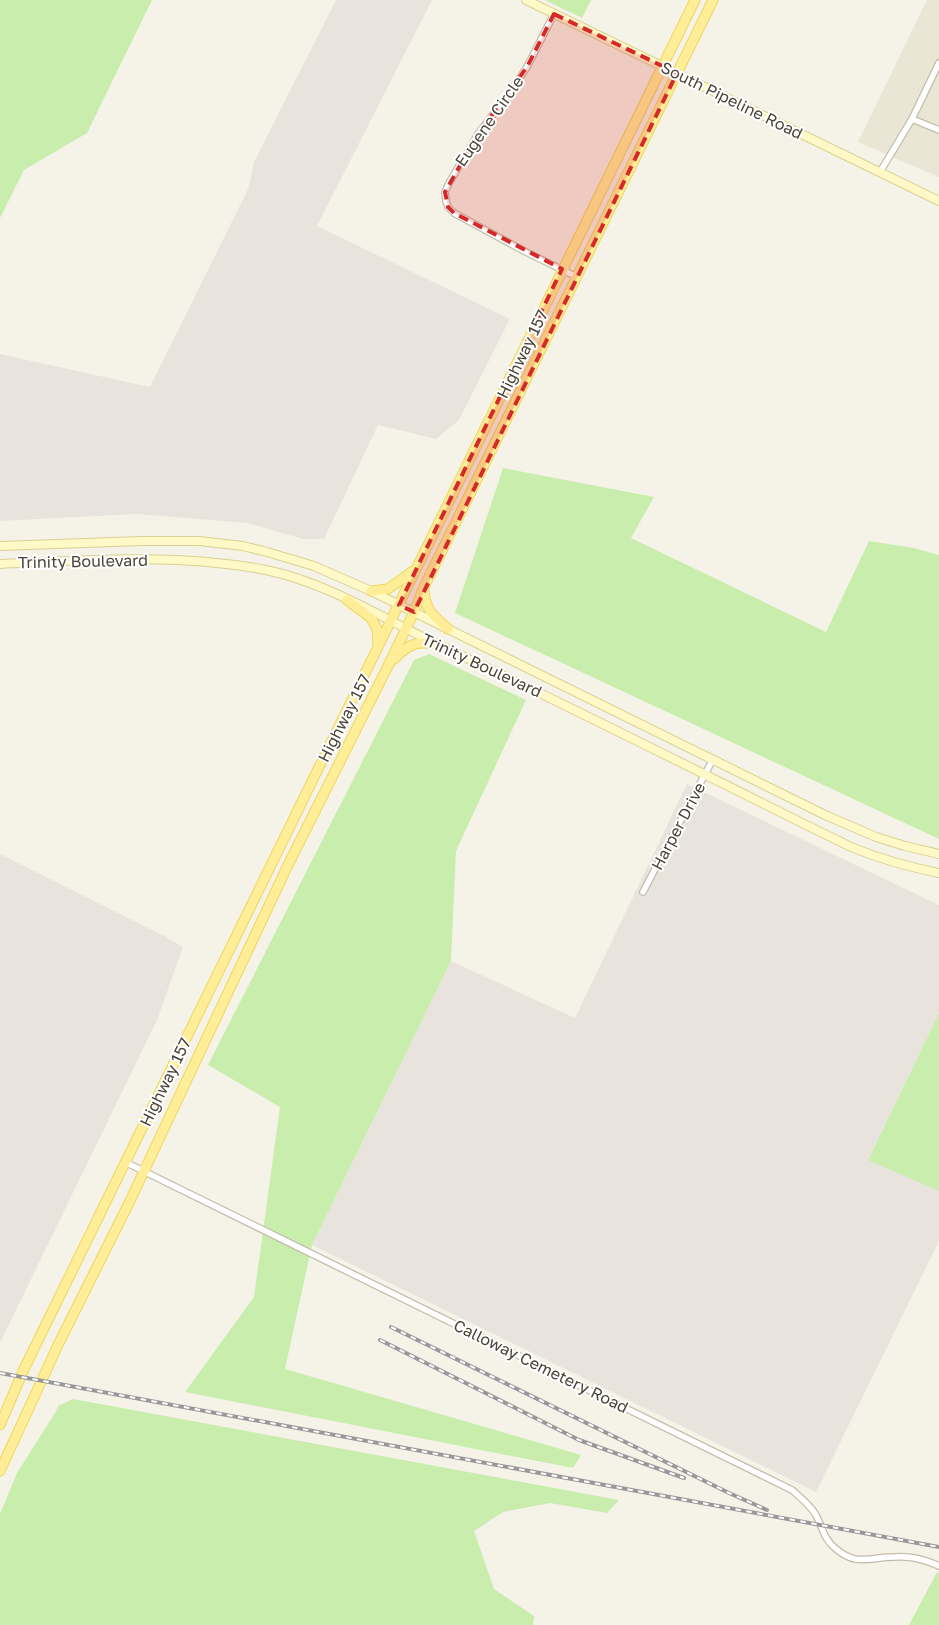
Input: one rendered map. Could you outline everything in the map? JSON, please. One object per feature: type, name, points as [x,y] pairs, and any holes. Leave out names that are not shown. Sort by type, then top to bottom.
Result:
[{"type":"main road","name":"South Pipeline Road","points":[[526,0],[939,201]]},
{"type":"main road","name":"Highway 157","points":[[1,1423],[24,1370],[695,0]]},
{"type":"main road","name":"Highway 157","points":[[0,1471],[58,1345],[144,1171],[293,855],[389,664],[424,587],[712,0]]},
{"type":"main road","name":"Trinity Boulevard","points":[[0,546],[199,541],[243,546],[314,566],[372,591],[825,814],[876,837],[939,854]]},
{"type":"main road","points":[[82,543],[82,560]]},
{"type":"main road","name":"Trinity Boulevard","points":[[0,564],[117,559],[196,560],[245,567],[292,577],[392,621],[851,847],[878,858],[939,872]]},
{"type":"main road","points":[[372,591],[388,589],[416,570]]},
{"type":"main road","points":[[424,587],[425,604],[432,614],[448,629]]},
{"type":"main road","points":[[347,600],[371,618],[377,629],[378,649]]},
{"type":"main road","points":[[389,664],[405,648],[424,642],[436,644]]},
{"type":"main road","points":[[542,694],[549,678]]},
{"type":"main road","points":[[279,848],[293,855]]},
{"type":"street","name":"Eugene Circle","points":[[554,14],[527,67],[458,164],[445,192],[448,208],[454,213],[526,252],[577,276]]},
{"type":"street","points":[[880,172],[912,119],[939,63]]},
{"type":"street","points":[[912,119],[939,130]]},
{"type":"street","name":"Harper Drive","points":[[643,892],[713,759]]},
{"type":"street","name":"Calloway Cemetery Road","points":[[126,1162],[792,1490],[811,1507],[825,1538],[836,1549],[856,1560],[894,1557],[921,1558],[939,1566]]},
{"type":"highlighted area","points":[[554,14],[677,73],[414,612],[399,605],[562,269],[454,213],[448,207],[445,192],[478,134],[527,67]]},
{"type":"shaded area","points":[[336,0],[432,0],[317,226],[510,319],[459,420],[436,439],[378,425],[324,539],[303,539],[247,523],[136,514],[0,521],[0,354],[150,387],[249,187],[254,162]]},
{"type":"shaded area","points":[[927,0],[939,0],[939,177],[858,142]]},
{"type":"shaded area","points":[[687,784],[939,905],[939,1013],[868,1159],[939,1191],[939,1241],[816,1492],[312,1245],[451,961],[575,1018]]},
{"type":"shaded area","points":[[0,854],[183,947],[157,1020],[0,1343]]},
{"type":"green space","points":[[0,0],[152,0],[87,133],[24,170],[0,218]]},
{"type":"green space","points":[[545,0],[591,0],[582,18]]},
{"type":"green space","points":[[503,468],[654,497],[631,538],[826,632],[869,541],[914,548],[939,555],[939,839],[455,613]]},
{"type":"green space","points":[[429,654],[526,700],[456,851],[451,961],[312,1245],[285,1369],[581,1455],[573,1468],[185,1392],[254,1297],[280,1107],[208,1065],[414,660]]},
{"type":"green space","points":[[939,1013],[939,1191],[868,1160]]},
{"type":"green space","points":[[73,1399],[619,1500],[607,1513],[550,1503],[503,1512],[474,1531],[494,1589],[534,1616],[533,1625],[0,1625],[0,1514],[17,1473],[58,1406]]},
{"type":"green space","points":[[937,1572],[939,1573],[939,1625],[909,1625]]},
{"type":"railway","points":[[391,1327],[767,1510]]},
{"type":"railway","points":[[380,1340],[579,1440],[684,1478]]},
{"type":"railway","points":[[0,1373],[939,1547]]}]
